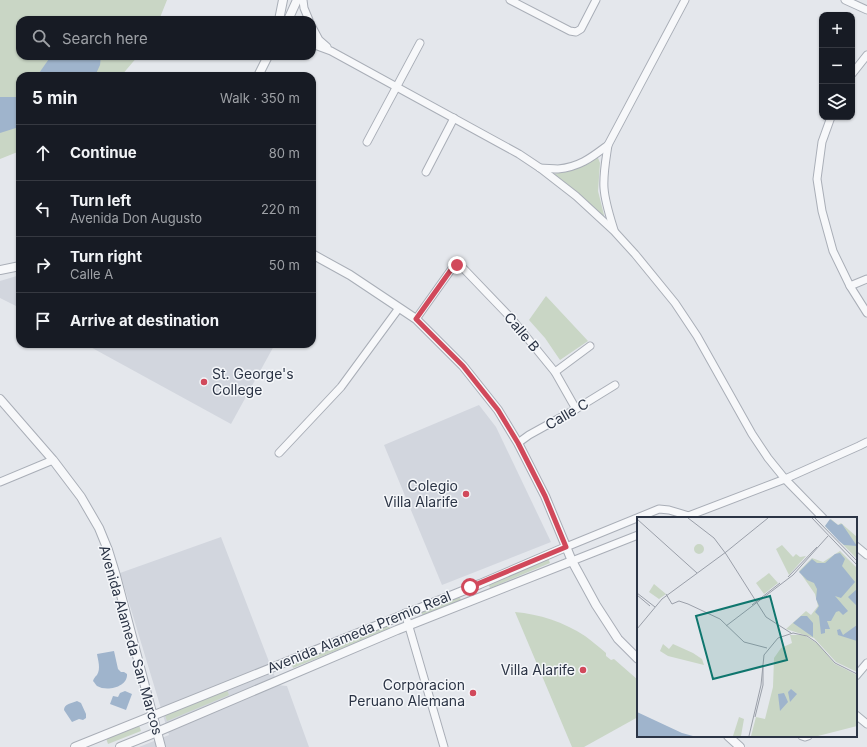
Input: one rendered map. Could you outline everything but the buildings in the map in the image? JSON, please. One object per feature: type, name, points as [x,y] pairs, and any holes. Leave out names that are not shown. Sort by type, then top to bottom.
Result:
[{"type":"street","points":[[280,16],[283,0]]},
{"type":"street","points":[[290,16],[297,0]]},
{"type":"street","points":[[303,0],[307,16]]},
{"type":"street","points":[[510,0],[570,31],[576,32],[581,29],[596,0]]},
{"type":"street","points":[[614,231],[604,188],[608,144],[685,0]]},
{"type":"street","points":[[845,0],[867,10]]},
{"type":"street","points":[[316,34],[319,40],[331,51]]},
{"type":"street","points":[[367,142],[420,43]]},
{"type":"street","points":[[316,45],[331,51],[519,154],[576,196],[614,231],[635,254],[675,304],[697,336],[752,434],[768,458],[822,517]]},
{"type":"street","points":[[855,70],[867,55]]},
{"type":"street","points":[[260,72],[266,60]]},
{"type":"street","points":[[426,172],[454,118]]},
{"type":"street","points":[[830,120],[822,142],[818,179],[822,211],[833,251],[850,286],[867,313]]},
{"type":"street","points":[[540,168],[557,169],[574,166],[592,157],[608,144]]},
{"type":"street","points":[[316,256],[350,275],[416,319],[463,366],[498,410],[518,443],[545,496],[572,561],[605,620],[618,639],[637,658]]},
{"type":"street","name":"Calle B","points":[[416,319],[453,267],[457,265],[462,267],[511,318],[555,372],[576,409]]},
{"type":"street","points":[[0,270],[16,267]]},
{"type":"street","points":[[850,286],[867,279]]},
{"type":"street","points":[[279,453],[341,387],[399,308]]},
{"type":"street","points":[[555,372],[590,346]]},
{"type":"street","name":"Calle C","points":[[518,443],[615,384]]},
{"type":"street","name":"Avenida Alameda San Marcos","points":[[0,399],[52,460],[81,497],[99,528],[116,576],[161,747]]},
{"type":"street","name":"Avenida Alameda Premio Real","points":[[641,517],[659,510],[669,510],[686,517],[785,478],[867,442]]},
{"type":"street","points":[[0,482],[52,460]]},
{"type":"street","name":"Avenida Alameda Premio Real","points":[[75,747],[637,519]]},
{"type":"street","name":"Avenida Alameda Premio Real","points":[[120,747],[409,626],[637,536]]},
{"type":"street","points":[[857,547],[867,555]]},
{"type":"street","points":[[470,587],[476,599]]},
{"type":"street","points":[[405,613],[444,747]]},
{"type":"street","points":[[857,675],[867,663]]},
{"type":"street","points":[[278,665],[284,678]]},
{"type":"street","points":[[238,682],[244,695]]},
{"type":"street","points":[[857,716],[867,724]]},
{"type":"street","points":[[729,737],[740,747]]},
{"type":"shaded area","points":[[16,276],[16,306],[0,298],[0,281]]},
{"type":"shaded area","name":"St. George's College","points":[[92,348],[273,348],[231,424]]},
{"type":"shaded area","name":"Colegio Villa Alarife","points":[[479,405],[496,427],[551,542],[442,585],[384,445]]},
{"type":"shaded area","points":[[221,537],[278,685],[287,686],[309,747],[139,747],[169,735],[120,573]]},
{"type":"green space","points":[[0,0],[167,0],[161,16],[16,16],[16,60],[135,60],[124,72],[16,72],[16,153],[0,159]]},
{"type":"green space","points":[[598,158],[600,163],[598,191],[604,217],[553,174],[576,169]]},
{"type":"green space","points":[[546,296],[588,341],[560,360],[545,338],[529,320]]},
{"type":"green space","points":[[548,558],[550,563],[490,588],[488,583]]},
{"type":"green space","points":[[458,594],[461,600],[423,616],[420,610]]},
{"type":"green space","name":"Villa Alarife","points":[[515,612],[542,617],[577,631],[606,653],[606,656],[611,660],[614,659],[637,679],[637,718],[584,747],[572,747]]},
{"type":"green space","points":[[388,623],[390,629],[293,668],[291,662]]},
{"type":"green space","points":[[227,690],[229,695],[167,721],[165,715]]},
{"type":"green space","points":[[139,725],[141,731],[108,744],[106,738]]},
{"type":"water","points":[[48,60],[101,60],[97,72],[40,72]]},
{"type":"water","points":[[0,97],[16,97],[16,128],[0,133]]},
{"type":"water","points":[[114,651],[118,669],[127,674],[126,678],[121,685],[116,687],[101,688],[93,681],[99,670],[97,654]]},
{"type":"water","points":[[125,691],[132,694],[126,710],[110,704],[113,696],[118,697],[120,693]]},
{"type":"water","points":[[77,701],[81,703],[86,714],[86,718],[72,722],[64,708],[65,706]]},
{"type":"place","name":"St. George's College","points":[[204,382]]},
{"type":"place","name":"Colegio Villa Alarife","points":[[466,494]]},
{"type":"place","name":"Villa Alarife","points":[[583,670]]},
{"type":"place","name":"Corporacion Peruano Alemana","points":[[473,693]]},
{"type":"route","points":[[457,265],[453,267],[416,319],[463,366],[498,410],[518,443],[545,496],[566,547],[470,587]]}]
